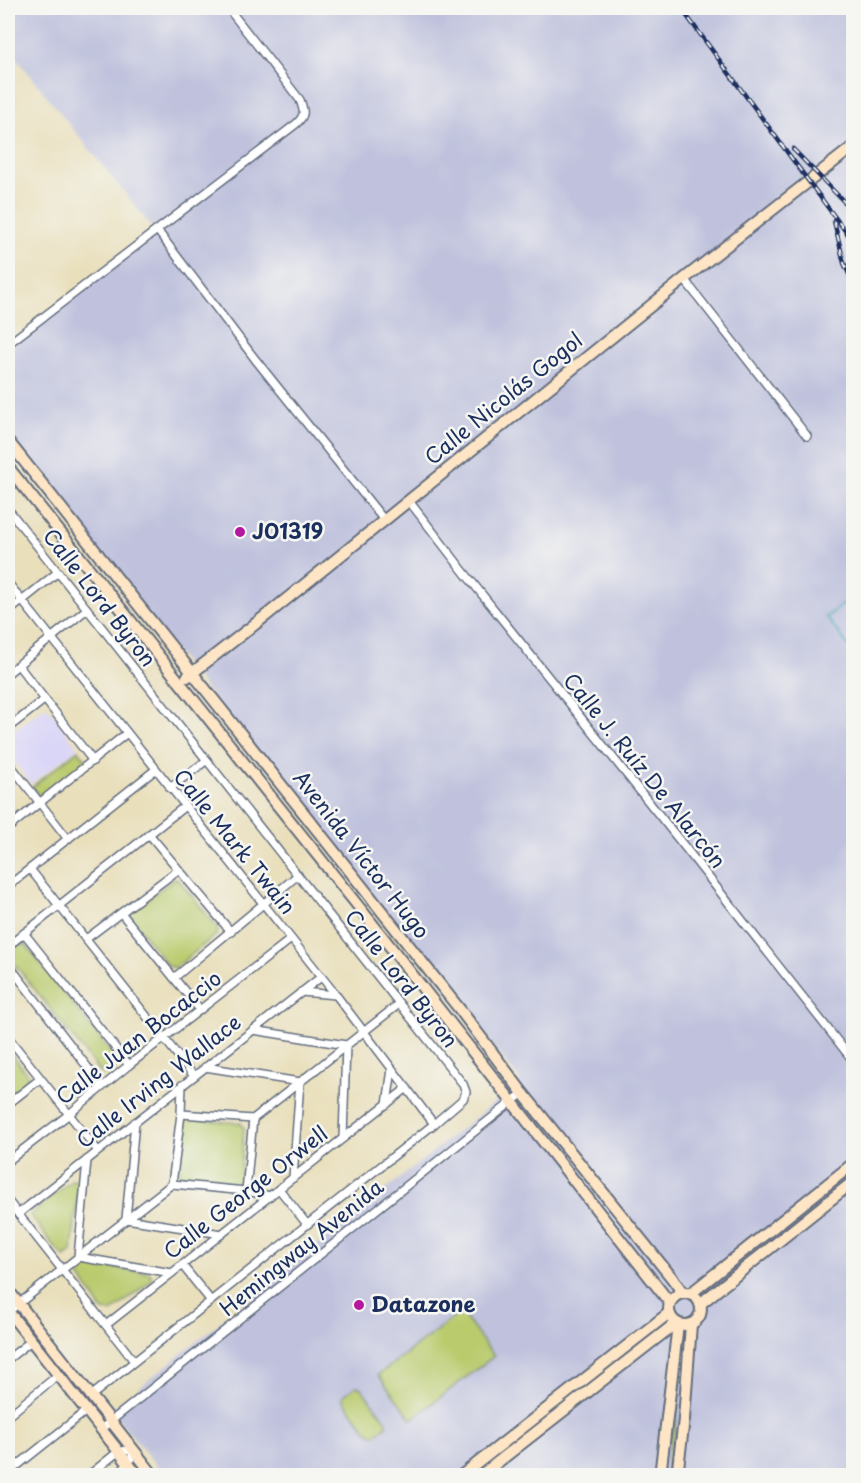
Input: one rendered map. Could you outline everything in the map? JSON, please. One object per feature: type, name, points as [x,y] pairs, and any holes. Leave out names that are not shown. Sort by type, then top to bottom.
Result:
[{"type":"street","points":[[8,344],[302,119],[304,114],[300,100],[228,8]]},
{"type":"street","name":"Calle Nicolás Gogol","points":[[179,682],[268,614],[684,279],[854,146]]},
{"type":"street","points":[[156,230],[255,359],[384,520]]},
{"type":"street","points":[[684,279],[807,436]]},
{"type":"street","name":"Avenida Víctor Hugo","points":[[8,441],[461,1011],[523,1093],[686,1294]]},
{"type":"street","name":"Avenida Víctor Hugo","points":[[8,467],[512,1101],[669,1308]]},
{"type":"street","name":"Calle J. Ruíz De Alarcón","points":[[409,501],[854,1062]]},
{"type":"street","name":"Calle Lord Byron","points":[[8,509],[465,1087],[466,1092],[463,1099],[434,1124],[306,1223],[91,1396]]},
{"type":"street","points":[[8,612],[57,572]]},
{"type":"street","name":"Calle Mark Twain","points":[[8,583],[336,995],[434,1124]]},
{"type":"street","points":[[8,673],[87,609]]},
{"type":"street","points":[[18,665],[93,761]]},
{"type":"street","points":[[8,728],[44,700]]},
{"type":"street","points":[[8,828],[127,733]]},
{"type":"street","points":[[170,788],[207,760]]},
{"type":"street","points":[[8,762],[68,839]]},
{"type":"street","points":[[8,886],[155,770]]},
{"type":"street","points":[[8,945],[185,806]]},
{"type":"street","points":[[149,834],[231,932]]},
{"type":"street","points":[[30,869],[194,1076]]},
{"type":"street","points":[[86,939],[178,870]]},
{"type":"street","points":[[174,978],[298,876]]},
{"type":"street","points":[[122,914],[200,1010]]},
{"type":"street","points":[[24,933],[129,1065]]},
{"type":"street","name":"Calle Juan Bocaccio","points":[[8,1161],[291,939]]},
{"type":"street","points":[[8,964],[102,1086]]},
{"type":"street","name":"Calle Irving Wallace","points":[[18,1214],[321,976]]},
{"type":"street","points":[[301,992],[336,995]]},
{"type":"street","points":[[181,1114],[253,1119],[399,1004]]},
{"type":"street","points":[[253,1030],[346,1046]]},
{"type":"street","points":[[8,1037],[98,1151]]},
{"type":"street","points":[[343,1138],[346,1046]]},
{"type":"street","points":[[205,1067],[300,1082]]},
{"type":"street","points":[[387,1104],[393,1069]]},
{"type":"street","points":[[8,1104],[40,1079]]},
{"type":"street","points":[[293,1178],[300,1082]]},
{"type":"street","points":[[172,1184],[181,1114],[182,1085]]},
{"type":"street","name":"Calle George Orwell","points":[[106,1325],[407,1088]]},
{"type":"street","name":"Hemingway Avenida","points":[[101,1429],[523,1093]]},
{"type":"street","points":[[246,1191],[253,1119]]},
{"type":"street","points":[[126,1219],[135,1122]]},
{"type":"street","points":[[78,1257],[87,1160]]},
{"type":"street","points":[[566,1171],[578,1160]]},
{"type":"street","points":[[461,1476],[669,1308],[675,1296],[686,1294],[854,1163]]},
{"type":"street","points":[[700,1304],[854,1181]]},
{"type":"street","points":[[138,1476],[8,1312],[11,1298],[61,1270],[172,1184],[246,1191],[270,1196]]},
{"type":"street","points":[[279,1189],[306,1223]]},
{"type":"street","points":[[8,1201],[134,1361]]},
{"type":"street","points":[[126,1219],[222,1234]]},
{"type":"street","points":[[78,1257],[172,1273]]},
{"type":"street","points":[[182,1265],[211,1301]]},
{"type":"street","points":[[669,1308],[670,1317],[677,1323],[692,1324],[699,1317],[700,1304],[686,1294]]},
{"type":"street","points":[[11,1298],[154,1476]]},
{"type":"street","points":[[480,1476],[677,1323]]},
{"type":"street","points":[[660,1476],[677,1323]]},
{"type":"street","points":[[677,1476],[692,1324]]},
{"type":"street","points":[[8,1359],[31,1341]]},
{"type":"street","points":[[8,1416],[58,1375]]},
{"type":"street","points":[[8,1473],[86,1411]]},
{"type":"street","points":[[88,1476],[119,1451],[134,1450]]},
{"type":"street","points":[[115,1476],[129,1464],[134,1450]]},
{"type":"shaded area","points":[[8,8],[853,8],[853,1475],[164,1475],[111,1410],[521,1081],[8,443],[8,348],[156,232],[8,48]]},
{"type":"shaded area","points":[[45,707],[78,748],[31,784],[8,753],[8,734]]},
{"type":"green space","points":[[78,750],[88,762],[41,799],[32,787]]},
{"type":"green space","points":[[174,879],[178,879],[218,928],[217,934],[175,968],[167,965],[130,916],[131,911]]},
{"type":"green space","points":[[20,944],[26,945],[116,1059],[116,1066],[105,1075],[99,1071],[9,957],[10,950]]},
{"type":"green space","points":[[8,1049],[28,1075],[27,1081],[8,1096]]},
{"type":"green space","points":[[186,1120],[241,1123],[244,1129],[240,1180],[237,1183],[182,1180],[179,1174]]},
{"type":"green space","points":[[72,1180],[79,1181],[72,1252],[65,1257],[55,1248],[30,1215]]},
{"type":"green space","points":[[81,1264],[150,1273],[152,1280],[112,1312],[103,1311],[75,1270]]},
{"type":"green space","points":[[461,1312],[494,1356],[412,1419],[378,1375]]},
{"type":"green space","points":[[686,1333],[670,1475],[666,1476],[682,1334]]},
{"type":"green space","points":[[356,1386],[360,1387],[387,1422],[387,1426],[374,1435],[370,1434],[343,1400],[343,1396]]},
{"type":"waterway","points":[[854,596],[826,617],[854,653]]},
{"type":"railway","points":[[681,8],[854,243]]},
{"type":"railway","points":[[793,149],[854,212]]},
{"type":"railway","points":[[834,221],[844,263],[854,285]]},
{"type":"place","name":"J01319","points":[[240,532]]},
{"type":"place","name":"Datazone","points":[[359,1305]]}]
